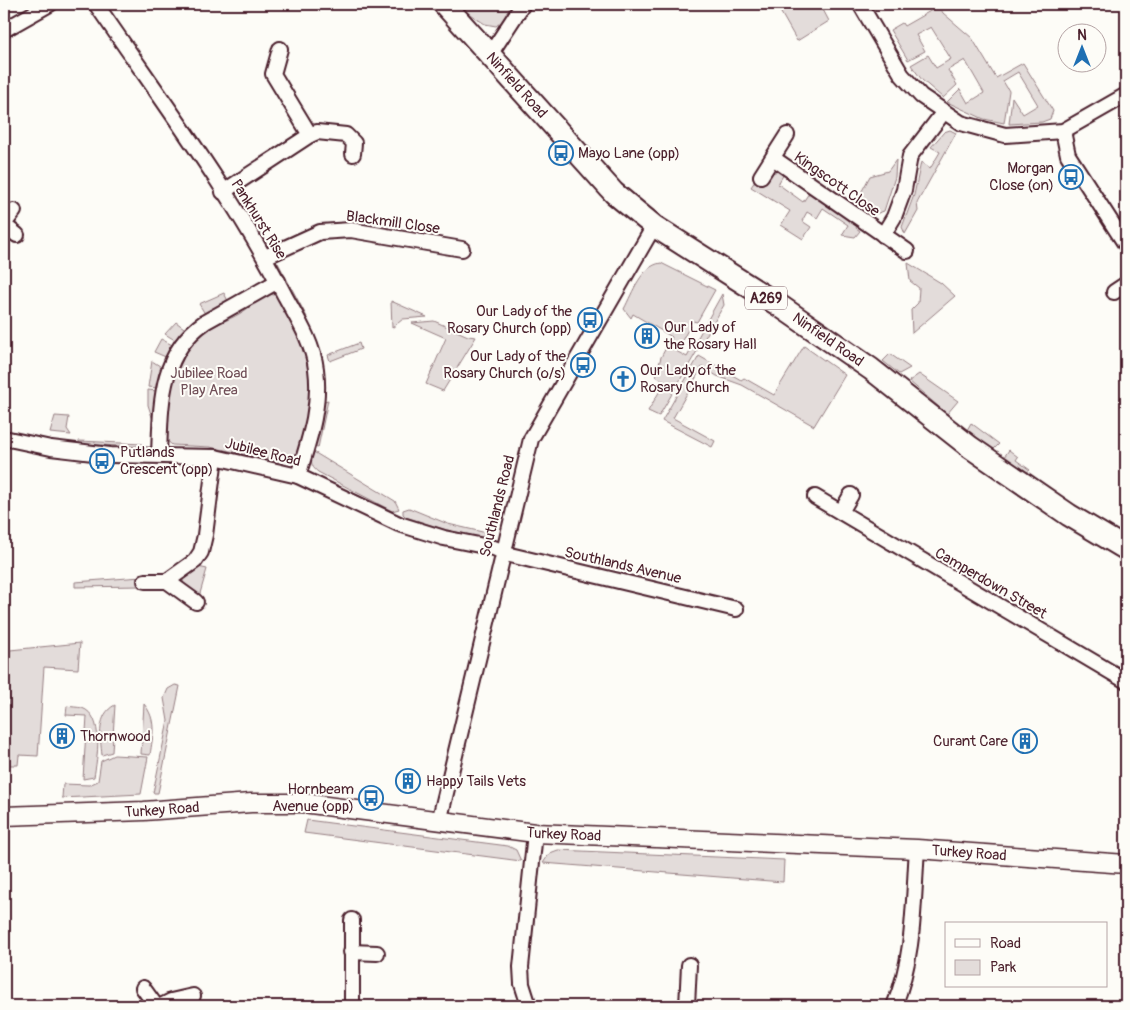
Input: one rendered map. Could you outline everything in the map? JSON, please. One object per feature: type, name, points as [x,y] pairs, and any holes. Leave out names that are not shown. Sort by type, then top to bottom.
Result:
[{"type":"main road","name":"Ninfield Road","points":[[444,4],[614,193],[654,226],[780,306],[871,369],[970,447],[1069,514],[1126,549]]},
{"type":"street","points":[[4,30],[50,4]]},
{"type":"street","name":"Pankhurst Rise","points":[[96,4],[265,257],[310,348],[316,367],[318,397],[314,425],[298,476]]},
{"type":"street","points":[[490,56],[523,4]]},
{"type":"street","points":[[860,4],[902,75],[921,96],[961,123],[1005,135],[1063,132],[1126,95]]},
{"type":"street","points":[[280,49],[273,74],[310,135]]},
{"type":"street","name":"Kingscott Close","points":[[883,235],[894,217],[904,190],[910,156],[944,113]]},
{"type":"street","points":[[223,192],[317,132],[346,135],[354,143],[352,154]]},
{"type":"street","points":[[1063,132],[1068,155],[1126,245]]},
{"type":"street","name":"Kingscott Close","points":[[761,176],[787,135]]},
{"type":"street","name":"Kingscott Close","points":[[773,158],[907,251]]},
{"type":"street","points":[[14,212],[4,224],[17,235]]},
{"type":"street","name":"Southlands Road","points":[[440,822],[502,552],[531,439],[654,226]]},
{"type":"street","name":"Blackmill Close","points":[[265,257],[320,232],[351,230],[462,249]]},
{"type":"street","points":[[159,455],[161,397],[165,378],[177,352],[199,326],[278,281]]},
{"type":"street","name":"Jubilee Road","points":[[4,438],[110,455],[215,457],[298,476],[399,524],[502,552]]},
{"type":"street","points":[[145,581],[167,581],[195,561],[201,552],[215,457]]},
{"type":"street","points":[[841,512],[851,494]]},
{"type":"street","name":"Camperdown Street","points":[[815,497],[1126,681]]},
{"type":"street","name":"Southlands Avenue","points":[[502,552],[736,608]]},
{"type":"street","points":[[167,581],[196,602]]},
{"type":"street","name":"Turkey Road","points":[[4,816],[144,811],[251,803],[294,803],[535,833],[917,849],[1126,864]]},
{"type":"street","points":[[529,1006],[522,984],[521,967],[535,833]]},
{"type":"street","points":[[894,1006],[903,985],[908,964],[913,924],[917,849]]},
{"type":"street","points":[[352,920],[352,1006]]},
{"type":"street","points":[[351,952],[377,953]]},
{"type":"street","points":[[687,1006],[689,965]]},
{"type":"street","points":[[143,988],[156,1006]]},
{"type":"street","points":[[162,1006],[171,1001],[193,996]]},
{"type":"green space","points":[[454,4],[494,4],[500,7],[502,4],[516,4],[504,20],[496,26],[485,24]]},
{"type":"green space","points":[[776,4],[820,4],[829,21],[797,41]]},
{"type":"green space","points":[[939,6],[943,13],[972,38],[996,78],[1023,63],[1053,111],[1050,119],[1042,122],[1009,124],[1012,97],[1023,114],[1038,105],[1018,72],[1003,81],[1009,91],[1004,123],[984,119],[947,102],[960,89],[968,103],[984,93],[965,60],[948,70],[957,85],[943,98],[922,80],[911,65],[928,55],[936,68],[951,59],[931,27],[916,35],[925,51],[908,60],[890,30],[902,23],[904,26]]},
{"type":"green space","points":[[950,130],[956,133],[917,203],[918,211],[905,234],[902,227],[914,195],[921,162],[930,169],[940,152],[931,147],[944,132]]},
{"type":"green space","points":[[896,160],[895,177],[884,211],[875,214],[856,202],[870,176],[888,171]]},
{"type":"green space","points":[[785,172],[778,184],[803,202],[811,190],[858,224],[856,228],[860,231],[855,237],[842,235],[848,225],[823,208],[817,218],[807,212],[802,221],[811,227],[803,239],[781,225],[790,211],[751,187],[757,178],[765,183],[771,173]]},
{"type":"green space","points":[[278,263],[307,317],[304,318],[279,272]]},
{"type":"green space","points":[[661,263],[715,290],[697,322],[693,321],[676,351],[687,357],[722,294],[724,305],[659,416],[648,411],[665,382],[656,376],[661,357],[672,337],[633,314],[631,318],[624,309],[643,274],[654,265]]},
{"type":"green space","points":[[908,263],[941,283],[955,296],[912,333],[911,310],[918,303],[919,288],[910,281]]},
{"type":"green space","points":[[224,293],[229,303],[207,317],[199,304]]},
{"type":"green space","name":"Jubilee Road Play Area","points":[[270,294],[278,296],[281,301],[299,340],[310,375],[310,412],[297,454],[290,460],[282,462],[210,447],[172,445],[164,438],[164,400],[187,351],[186,347],[206,327],[212,327],[235,316],[248,308],[259,297]]},
{"type":"green space","points":[[391,301],[427,317],[403,319],[392,328]]},
{"type":"green space","points":[[434,321],[468,336],[476,337],[443,391],[426,384],[446,338],[412,323]]},
{"type":"green space","points":[[176,322],[188,331],[178,342],[165,334]]},
{"type":"green space","points":[[161,339],[174,346],[168,358],[154,352]]},
{"type":"green space","points":[[359,343],[361,349],[330,361],[328,355]]},
{"type":"green space","points":[[804,346],[845,375],[814,426],[742,385],[717,376],[702,367],[673,418],[715,441],[712,447],[662,421],[699,356],[741,380],[744,378],[774,395]]},
{"type":"green space","points":[[890,354],[910,368],[899,374],[883,361]]},
{"type":"green space","points":[[152,361],[163,368],[158,388],[148,387]]},
{"type":"green space","points":[[919,374],[958,401],[947,414],[909,381]]},
{"type":"green space","points":[[148,390],[157,391],[155,426],[148,405]]},
{"type":"green space","points":[[328,400],[318,448],[314,447],[324,401]]},
{"type":"green space","points":[[55,416],[69,417],[67,429],[71,435],[50,433]]},
{"type":"green space","points":[[971,423],[999,444],[993,450],[967,430]]},
{"type":"green space","points":[[79,441],[142,444],[142,447],[79,444]]},
{"type":"green space","points":[[1009,450],[1018,457],[1016,460],[1030,470],[1026,473],[1004,457]]},
{"type":"green space","points":[[312,451],[395,501],[399,509],[392,511],[318,472],[312,463]]},
{"type":"green space","points":[[409,508],[448,524],[491,534],[484,538],[447,530],[406,517],[403,514],[403,510]]},
{"type":"green space","points":[[198,567],[207,569],[199,597],[185,587],[183,580],[183,575]]},
{"type":"green space","points":[[141,577],[141,586],[75,587],[75,582]]},
{"type":"green space","points":[[80,643],[78,669],[44,667],[38,756],[19,755],[18,765],[7,765],[10,650]]},
{"type":"green space","points":[[175,685],[180,686],[158,793],[153,793],[168,721],[164,698],[168,689]]},
{"type":"green space","points":[[144,704],[151,716],[153,728],[150,755],[141,754]]},
{"type":"green space","points":[[115,705],[112,752],[102,755],[100,734],[102,720],[109,709]]},
{"type":"green space","points":[[67,706],[82,708],[94,720],[97,729],[98,749],[94,777],[83,779],[87,716],[66,715]]},
{"type":"green space","points":[[114,755],[148,757],[141,794],[62,798],[63,784],[89,785],[98,781],[101,761]]},
{"type":"green space","points":[[307,820],[508,846],[516,850],[521,861],[304,833]]},
{"type":"green space","points":[[558,850],[784,860],[783,882],[543,863],[550,853]]},
{"type":"place","name":"Mayo Lane (opp)","points":[[561,153]]},
{"type":"place","name":"Morgan Close (on)","points":[[1071,177]]},
{"type":"place","name":"Our Lady of the Rosary Church (opp)","points":[[590,320]]},
{"type":"place","name":"Our Lady of the Rosary Hall","points":[[647,336]]},
{"type":"place","name":"Our Lady of the Rosary Church (o/s)","points":[[583,365]]},
{"type":"place","name":"Our Lady of the Rosary Church","points":[[623,379]]},
{"type":"place","name":"Putlands Crescent (opp)","points":[[102,461]]},
{"type":"place","name":"Thornwood","points":[[62,736]]},
{"type":"place","name":"Curant Care","points":[[1025,741]]},
{"type":"place","name":"Happy Tails Vets","points":[[408,781]]},
{"type":"place","name":"Hornbeam Avenue (opp)","points":[[371,798]]}]
